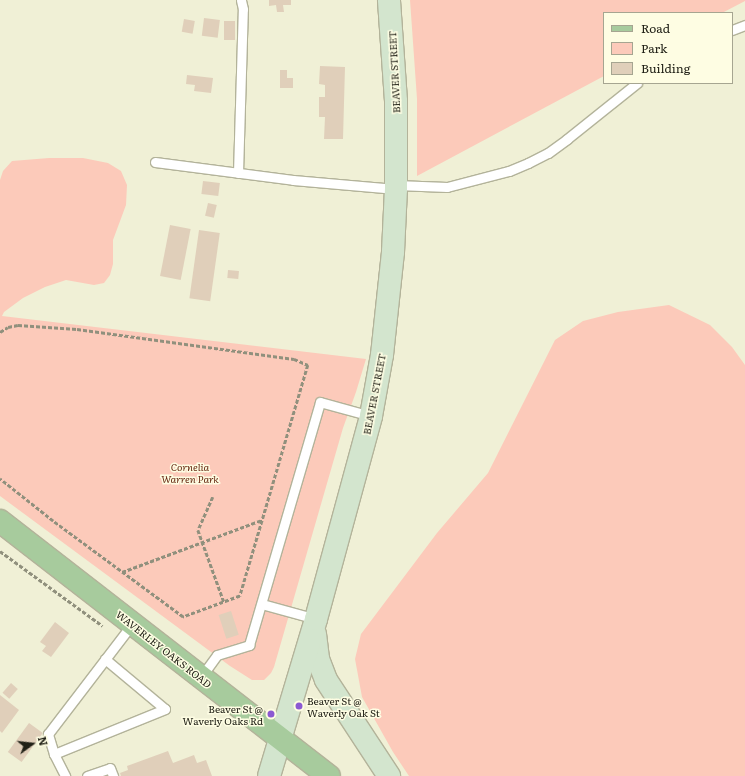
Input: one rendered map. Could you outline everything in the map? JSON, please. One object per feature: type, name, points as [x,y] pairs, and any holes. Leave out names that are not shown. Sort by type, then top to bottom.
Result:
[{"type":"main road","name":"BEAVER STREET","points":[[269,776],[316,619],[371,416],[387,317],[393,252],[396,187],[396,101],[389,0]]},
{"type":"main road","name":"WAVERLEY OAKS ROAD","points":[[0,521],[126,631],[201,677],[329,776]]},
{"type":"main road","points":[[316,619],[315,646],[321,670],[338,700],[389,776]]},
{"type":"lane","points":[[238,174],[243,10],[241,0]]},
{"type":"lane","points":[[733,30],[745,25]]},
{"type":"lane","points":[[155,162],[238,174],[396,187],[447,187],[509,171],[548,153],[636,84]]},
{"type":"lane","points":[[201,677],[217,655],[249,645],[320,402],[371,416]]},
{"type":"lane","points":[[262,604],[316,619]]},
{"type":"lane","points":[[65,776],[54,754],[48,734],[126,631]]},
{"type":"lane","points":[[54,754],[165,709],[105,659]]},
{"type":"lane","points":[[87,776],[110,768],[113,776]]},
{"type":"path","points":[[0,332],[8,327],[18,325],[82,329],[294,358],[308,365],[240,596],[224,602],[183,617],[52,522],[0,479]]},
{"type":"path","points":[[213,497],[198,530],[224,602]]},
{"type":"path","points":[[122,572],[262,520]]},
{"type":"path","points":[[0,551],[126,631]]},
{"type":"green space","points":[[410,0],[745,0],[724,12],[603,12],[603,77],[417,176],[417,99]]},
{"type":"green space","name":"Cornelia Warren Park","points":[[49,158],[83,158],[108,163],[121,171],[127,185],[126,205],[113,240],[113,264],[110,275],[104,283],[94,285],[66,280],[45,287],[23,298],[4,312],[2,316],[366,359],[343,428],[274,667],[271,673],[264,680],[252,680],[230,666],[0,496],[0,180],[3,171],[12,161]]},
{"type":"green space","points":[[669,305],[710,325],[732,347],[745,365],[745,776],[409,776],[393,752],[362,697],[355,659],[361,634],[437,533],[488,473],[555,340],[583,321],[618,312]]},
{"type":"building","points":[[269,0],[291,0],[291,5],[283,5],[284,12],[277,12],[276,5],[269,6]]},
{"type":"building","points":[[204,18],[220,20],[218,38],[202,36]]},
{"type":"building","points":[[184,19],[195,21],[193,34],[182,32]]},
{"type":"building","points":[[224,21],[235,21],[235,40],[224,40]]},
{"type":"building","points":[[320,66],[345,67],[343,139],[324,139],[325,117],[319,117],[319,97],[325,97],[325,85],[319,84]]},
{"type":"building","points":[[280,70],[287,70],[287,78],[293,78],[293,88],[280,88]]},
{"type":"building","points":[[187,75],[213,78],[211,93],[194,91],[195,85],[186,84]]},
{"type":"building","points":[[203,181],[220,183],[218,196],[201,194]]},
{"type":"building","points":[[208,203],[217,205],[214,218],[205,216]]},
{"type":"building","points":[[170,225],[191,229],[181,280],[160,276]]},
{"type":"building","points":[[199,230],[220,233],[210,301],[189,298]]},
{"type":"building","points":[[228,270],[239,271],[238,279],[227,278]]},
{"type":"building","points":[[231,611],[239,635],[226,639],[219,615]]},
{"type":"building","points":[[55,622],[69,633],[51,657],[42,651],[46,646],[40,642]]},
{"type":"building","points":[[11,683],[18,689],[9,699],[2,693]]},
{"type":"building","points":[[0,695],[19,710],[2,733],[0,731]]},
{"type":"building","points":[[29,723],[43,733],[22,762],[8,752]]},
{"type":"building","points":[[168,751],[173,763],[194,755],[197,763],[206,760],[212,776],[121,776],[120,773],[128,770],[127,766]]},
{"type":"place","name":"Beaver St @ Waverly Oak St","points":[[299,706]]},
{"type":"place","name":"Beaver St @ Waverly Oaks Rd","points":[[271,714]]}]
